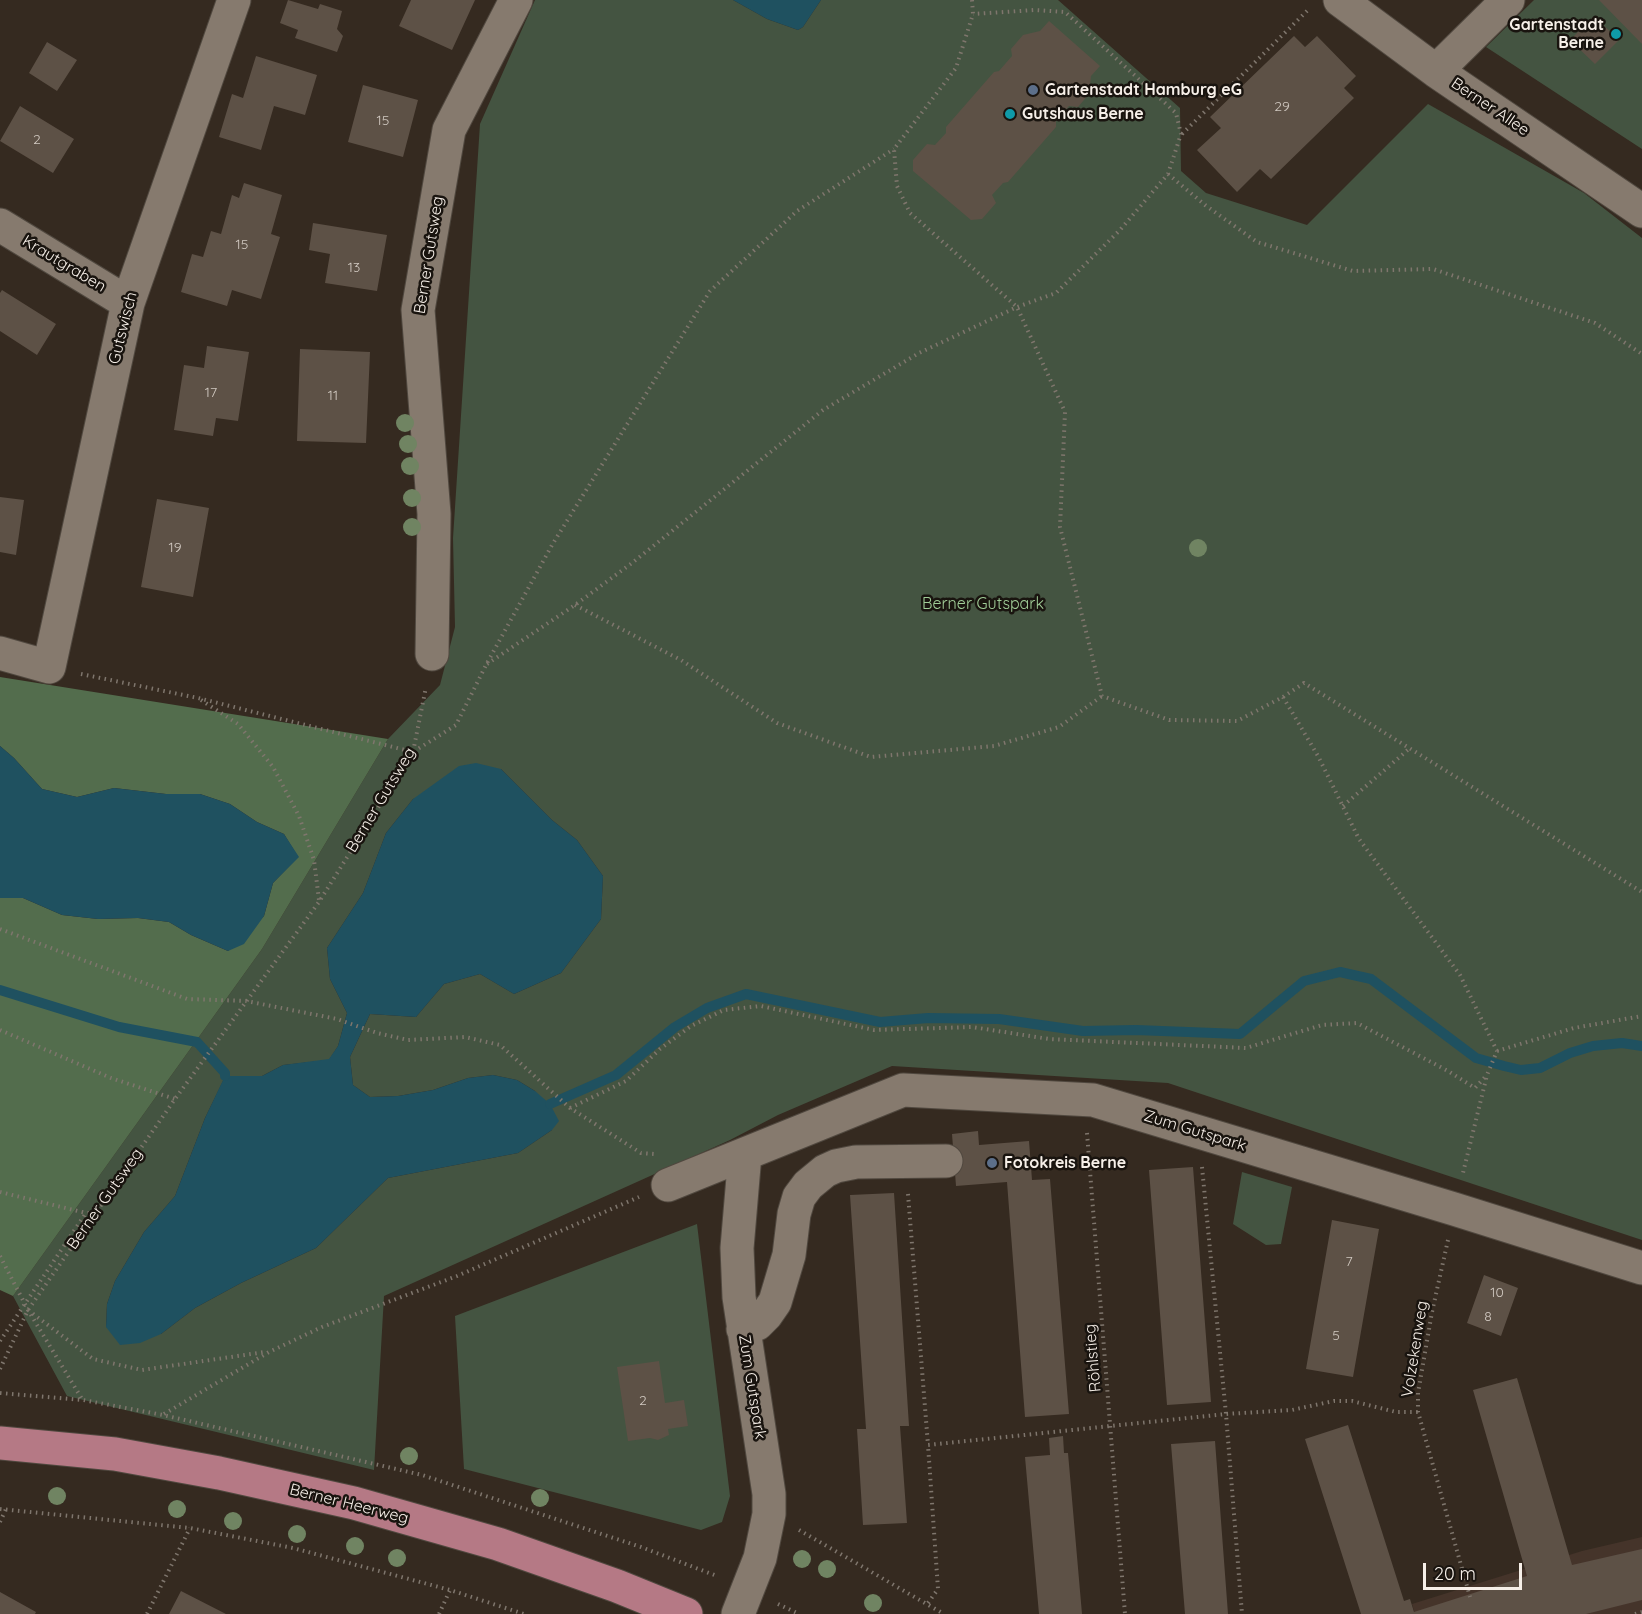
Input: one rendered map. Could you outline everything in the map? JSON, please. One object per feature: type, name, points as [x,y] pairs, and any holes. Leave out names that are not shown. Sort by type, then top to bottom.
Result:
[{"type":"main road","name":"Berner Heerweg","points":[[0,1443],[115,1454],[219,1473],[354,1503],[498,1544],[617,1586],[686,1614]]},
{"type":"street","name":"Gutswisch","points":[[49,667],[128,303],[234,0]]},
{"type":"street","name":"Berner Gutsweg","points":[[432,654],[434,514],[418,310],[449,130],[516,0]]},
{"type":"street","points":[[1436,70],[1508,0]]},
{"type":"street","name":"Berner Allee","points":[[1325,4],[1436,70],[1642,211]]},
{"type":"street","name":"Krautgraben","points":[[0,225],[128,303]]},
{"type":"street","points":[[0,653],[49,667]]},
{"type":"street","name":"Zum Gutspark","points":[[666,1170],[746,1154],[903,1090],[1092,1100],[1454,1209],[1642,1269]]},
{"type":"street","name":"Zum Gutspark","points":[[738,1614],[760,1558],[769,1514],[769,1494],[739,1297],[737,1248],[746,1154]]},
{"type":"street","points":[[743,1329],[757,1324],[775,1302],[789,1255],[794,1214],[799,1197],[808,1185],[825,1171],[856,1162],[946,1161]]},
{"type":"path","points":[[49,667],[198,698],[413,752],[456,725],[552,545],[710,291],[797,211],[894,149],[956,68],[973,14],[972,0]]},
{"type":"path","points":[[486,665],[632,563],[823,410],[919,353],[1017,307],[1056,293],[1120,230],[1168,174],[1181,134],[1325,4]]},
{"type":"path","points":[[973,14],[1035,10],[1065,12],[1176,113],[1181,134]]},
{"type":"path","points":[[894,149],[897,186],[910,213],[1017,307],[1065,412],[1060,527],[1102,696]]},
{"type":"path","points":[[1168,174],[1205,205],[1257,242],[1353,271],[1433,269],[1594,323],[1642,354]]},
{"type":"path","points":[[575,605],[681,660],[777,723],[871,757],[994,746],[1059,727],[1102,696]]},
{"type":"path","name":"Berner Gutsweg","points":[[0,1370],[28,1310],[201,1063],[319,902],[413,752],[432,654]]},
{"type":"path","points":[[1102,696],[1169,720],[1237,721],[1283,698],[1304,683],[1642,892]]},
{"type":"path","points":[[198,698],[238,724],[273,767],[299,816],[314,860],[319,902]]},
{"type":"path","points":[[1283,698],[1318,756],[1359,838],[1460,975],[1497,1050],[1574,1028],[1642,1016]]},
{"type":"path","points":[[1342,806],[1410,748]]},
{"type":"path","points":[[0,929],[187,999],[246,1001],[337,1019],[377,1033],[408,1040],[465,1037],[500,1046],[570,1108],[666,1170],[457,1276],[322,1327],[269,1352],[164,1415]]},
{"type":"path","points":[[570,1108],[626,1082],[660,1049],[691,1026],[724,1010],[761,1006],[874,1030],[972,1027],[1049,1039],[1246,1048],[1322,1025],[1357,1023],[1449,1071],[1475,1088],[1487,1075]]},
{"type":"path","points":[[0,1030],[111,1078],[176,1099]]},
{"type":"path","name":"Volzekenweg","points":[[1470,1597],[1418,1412],[1418,1393],[1432,1311],[1454,1209],[1487,1075],[1497,1050]]},
{"type":"path","name":"Röhlstieg","points":[[1092,1100],[1087,1132],[1125,1614]]},
{"type":"path","points":[[905,1161],[938,1589],[928,1604]]},
{"type":"path","points":[[1202,1166],[1226,1414],[1242,1614]]},
{"type":"path","points":[[0,1192],[86,1213],[95,1213]]},
{"type":"path","points":[[0,1341],[86,1213]]},
{"type":"path","points":[[0,1256],[28,1310],[83,1400]]},
{"type":"path","points":[[28,1310],[93,1359],[142,1370],[269,1352]]},
{"type":"path","points":[[928,1445],[1226,1414],[1292,1410],[1343,1401],[1352,1401],[1396,1412],[1418,1412]]},
{"type":"path","points":[[0,1509],[190,1528],[293,1548],[450,1590],[524,1614]]},
{"type":"path","points":[[0,1522],[7,1509]]},
{"type":"path","points":[[769,1514],[944,1614]]},
{"type":"path","points":[[147,1614],[190,1528]]},
{"type":"path","points":[[439,1614],[450,1590]]},
{"type":"path","points":[[780,1605],[799,1614]]},
{"type":"path","points":[[1635,1614],[1642,1612]]},
{"type":"shaded area","points":[[1642,1537],[1642,1614],[1415,1614],[1412,1604],[1582,1551]]},
{"type":"green space","name":"Berner Gutspark","points":[[535,0],[733,0],[767,19],[798,30],[803,27],[821,0],[1058,0],[1180,108],[1181,171],[1206,193],[1307,225],[1428,104],[1584,193],[1642,238],[1642,1240],[1168,1083],[892,1066],[778,1115],[730,1140],[384,1296],[374,1470],[67,1396],[13,1296],[262,949],[388,739],[440,685],[455,627],[453,538],[480,124]],"holes":[[[501,769],[552,820],[577,840],[603,876],[601,919],[561,973],[514,994],[480,974],[444,984],[416,1017],[370,1014],[350,1057],[353,1085],[370,1097],[398,1096],[433,1090],[468,1078],[493,1075],[517,1080],[535,1091],[552,1130],[518,1153],[388,1178],[316,1248],[241,1283],[195,1308],[161,1334],[106,1327],[107,1304],[115,1281],[144,1232],[175,1196],[205,1118],[225,1077],[262,1076],[283,1065],[329,1060],[338,1046],[347,1013],[330,979],[327,948],[363,893],[386,833],[413,799]]]},
{"type":"green space","points":[[1534,0],[1642,0],[1642,149],[1486,47]]},
{"type":"green space","points":[[0,677],[388,739],[262,949],[13,1296],[0,1290],[0,898],[23,898],[62,915],[98,919],[138,918],[169,922],[191,935],[228,951],[264,916],[273,883],[298,857],[284,834],[257,822],[230,804],[200,794],[166,794],[114,788],[77,797],[42,789],[0,746]]},
{"type":"green space","points":[[1242,1172],[1292,1187],[1281,1244],[1266,1245],[1233,1224]]},
{"type":"green space","points":[[697,1224],[730,1496],[722,1522],[701,1530],[464,1469],[455,1316]]},
{"type":"water","points":[[733,0],[821,0],[803,27],[798,30],[767,19]]},
{"type":"water","points":[[0,746],[42,789],[77,797],[114,788],[166,794],[200,794],[230,804],[257,822],[284,834],[299,857],[273,883],[264,916],[244,944],[228,951],[191,935],[169,922],[138,918],[98,919],[62,915],[23,898],[0,898]]},
{"type":"water","points":[[476,763],[501,769],[552,820],[577,840],[603,876],[601,919],[561,973],[514,994],[480,974],[444,984],[416,1017],[370,1014],[350,1057],[353,1085],[370,1097],[398,1096],[433,1090],[468,1078],[493,1075],[517,1080],[535,1091],[550,1104],[559,1121],[552,1130],[518,1153],[388,1178],[316,1248],[241,1283],[195,1308],[161,1334],[140,1343],[120,1345],[106,1327],[107,1304],[115,1281],[144,1232],[175,1196],[205,1118],[225,1076],[262,1076],[283,1065],[329,1059],[338,1046],[347,1013],[330,979],[327,948],[363,893],[386,833],[413,799],[459,766]]},
{"type":"building","points":[[288,0],[318,9],[320,4],[342,11],[337,29],[343,36],[337,52],[295,38],[298,30],[280,23]]},
{"type":"building","points":[[411,0],[475,0],[452,50],[399,26]]},
{"type":"building","points":[[1599,0],[1642,0],[1642,44]]},
{"type":"building","points":[[1594,16],[1619,40],[1595,64],[1570,40]]},
{"type":"building","name":"Gutshaus Berne","points":[[1049,21],[1100,66],[1091,76],[1089,94],[1078,107],[1069,106],[1056,121],[1056,127],[1008,182],[1003,183],[992,195],[996,203],[982,219],[971,220],[913,171],[913,160],[927,144],[935,145],[946,133],[946,127],[994,72],[999,71],[1012,56],[1011,49],[1023,35],[1040,31]]},
{"type":"building","points":[[1294,36],[1305,47],[1317,36],[1356,76],[1344,88],[1354,98],[1271,179],[1260,169],[1237,192],[1197,150],[1221,128],[1210,117]]},
{"type":"building","points":[[47,42],[77,60],[57,91],[29,73]]},
{"type":"building","points":[[256,56],[317,75],[305,115],[274,106],[261,150],[219,137],[232,94],[243,98]]},
{"type":"building","points":[[363,85],[418,100],[403,157],[348,142]]},
{"type":"building","points":[[20,106],[74,139],[53,173],[0,141]]},
{"type":"building","points":[[244,183],[282,195],[271,234],[280,237],[261,299],[232,290],[227,306],[181,292],[192,254],[203,257],[211,231],[221,234],[232,195],[239,198]]},
{"type":"building","points":[[313,223],[387,235],[377,291],[325,283],[330,254],[309,250]]},
{"type":"building","points":[[2,290],[56,324],[37,355],[0,331],[0,293]]},
{"type":"building","points":[[207,346],[249,352],[238,421],[216,418],[213,436],[174,430],[184,365],[204,368]]},
{"type":"building","points":[[300,349],[370,352],[366,443],[297,441]]},
{"type":"building","points":[[0,497],[24,500],[16,555],[0,552]]},
{"type":"building","points":[[157,499],[209,508],[193,597],[141,587]]},
{"type":"building","points":[[978,1131],[979,1145],[1029,1141],[1032,1180],[1050,1179],[1069,1414],[1025,1417],[1007,1182],[956,1186],[952,1134]]},
{"type":"building","points":[[1193,1167],[1211,1402],[1167,1405],[1149,1170]]},
{"type":"building","points":[[894,1193],[909,1426],[900,1426],[907,1523],[863,1525],[857,1429],[866,1429],[850,1195]]},
{"type":"building","points":[[1332,1220],[1379,1229],[1353,1377],[1306,1369]]},
{"type":"building","points":[[1484,1275],[1518,1288],[1501,1336],[1467,1323]]},
{"type":"building","points":[[659,1361],[665,1403],[684,1400],[688,1426],[668,1429],[669,1435],[658,1440],[650,1438],[628,1441],[617,1367]]},
{"type":"building","points":[[1517,1378],[1572,1565],[1642,1549],[1642,1600],[1586,1614],[1361,1614],[1305,1439],[1348,1425],[1404,1601],[1410,1599],[1414,1612],[1527,1576],[1473,1390]]},
{"type":"building","points":[[1063,1436],[1064,1453],[1068,1453],[1082,1614],[1039,1614],[1025,1457],[1050,1455],[1049,1438]]},
{"type":"building","points":[[1215,1441],[1228,1614],[1185,1614],[1171,1444]]},
{"type":"building","points":[[181,1591],[226,1614],[169,1614]]},
{"type":"building","points":[[0,1592],[36,1612],[35,1614],[0,1614]]},
{"type":"waterway","points":[[550,1104],[616,1075],[675,1027],[707,1008],[746,994],[880,1022],[928,1018],[999,1019],[1083,1031],[1136,1030],[1240,1034],[1304,981],[1340,972],[1371,979],[1476,1058],[1504,1066],[1521,1070],[1540,1068],[1570,1053],[1593,1046],[1622,1043],[1642,1046]]},
{"type":"waterway","points":[[0,990],[119,1027],[197,1042],[225,1073],[225,1076]]},
{"type":"place","name":"Gartenstadt Berne","points":[[1616,34]]},
{"type":"place","name":"Gartenstadt Hamburg eG","points":[[1033,90]]},
{"type":"place","name":"Gutshaus Berne","points":[[1010,114]]},
{"type":"place","name":"Fotokreis Berne","points":[[992,1163]]}]
